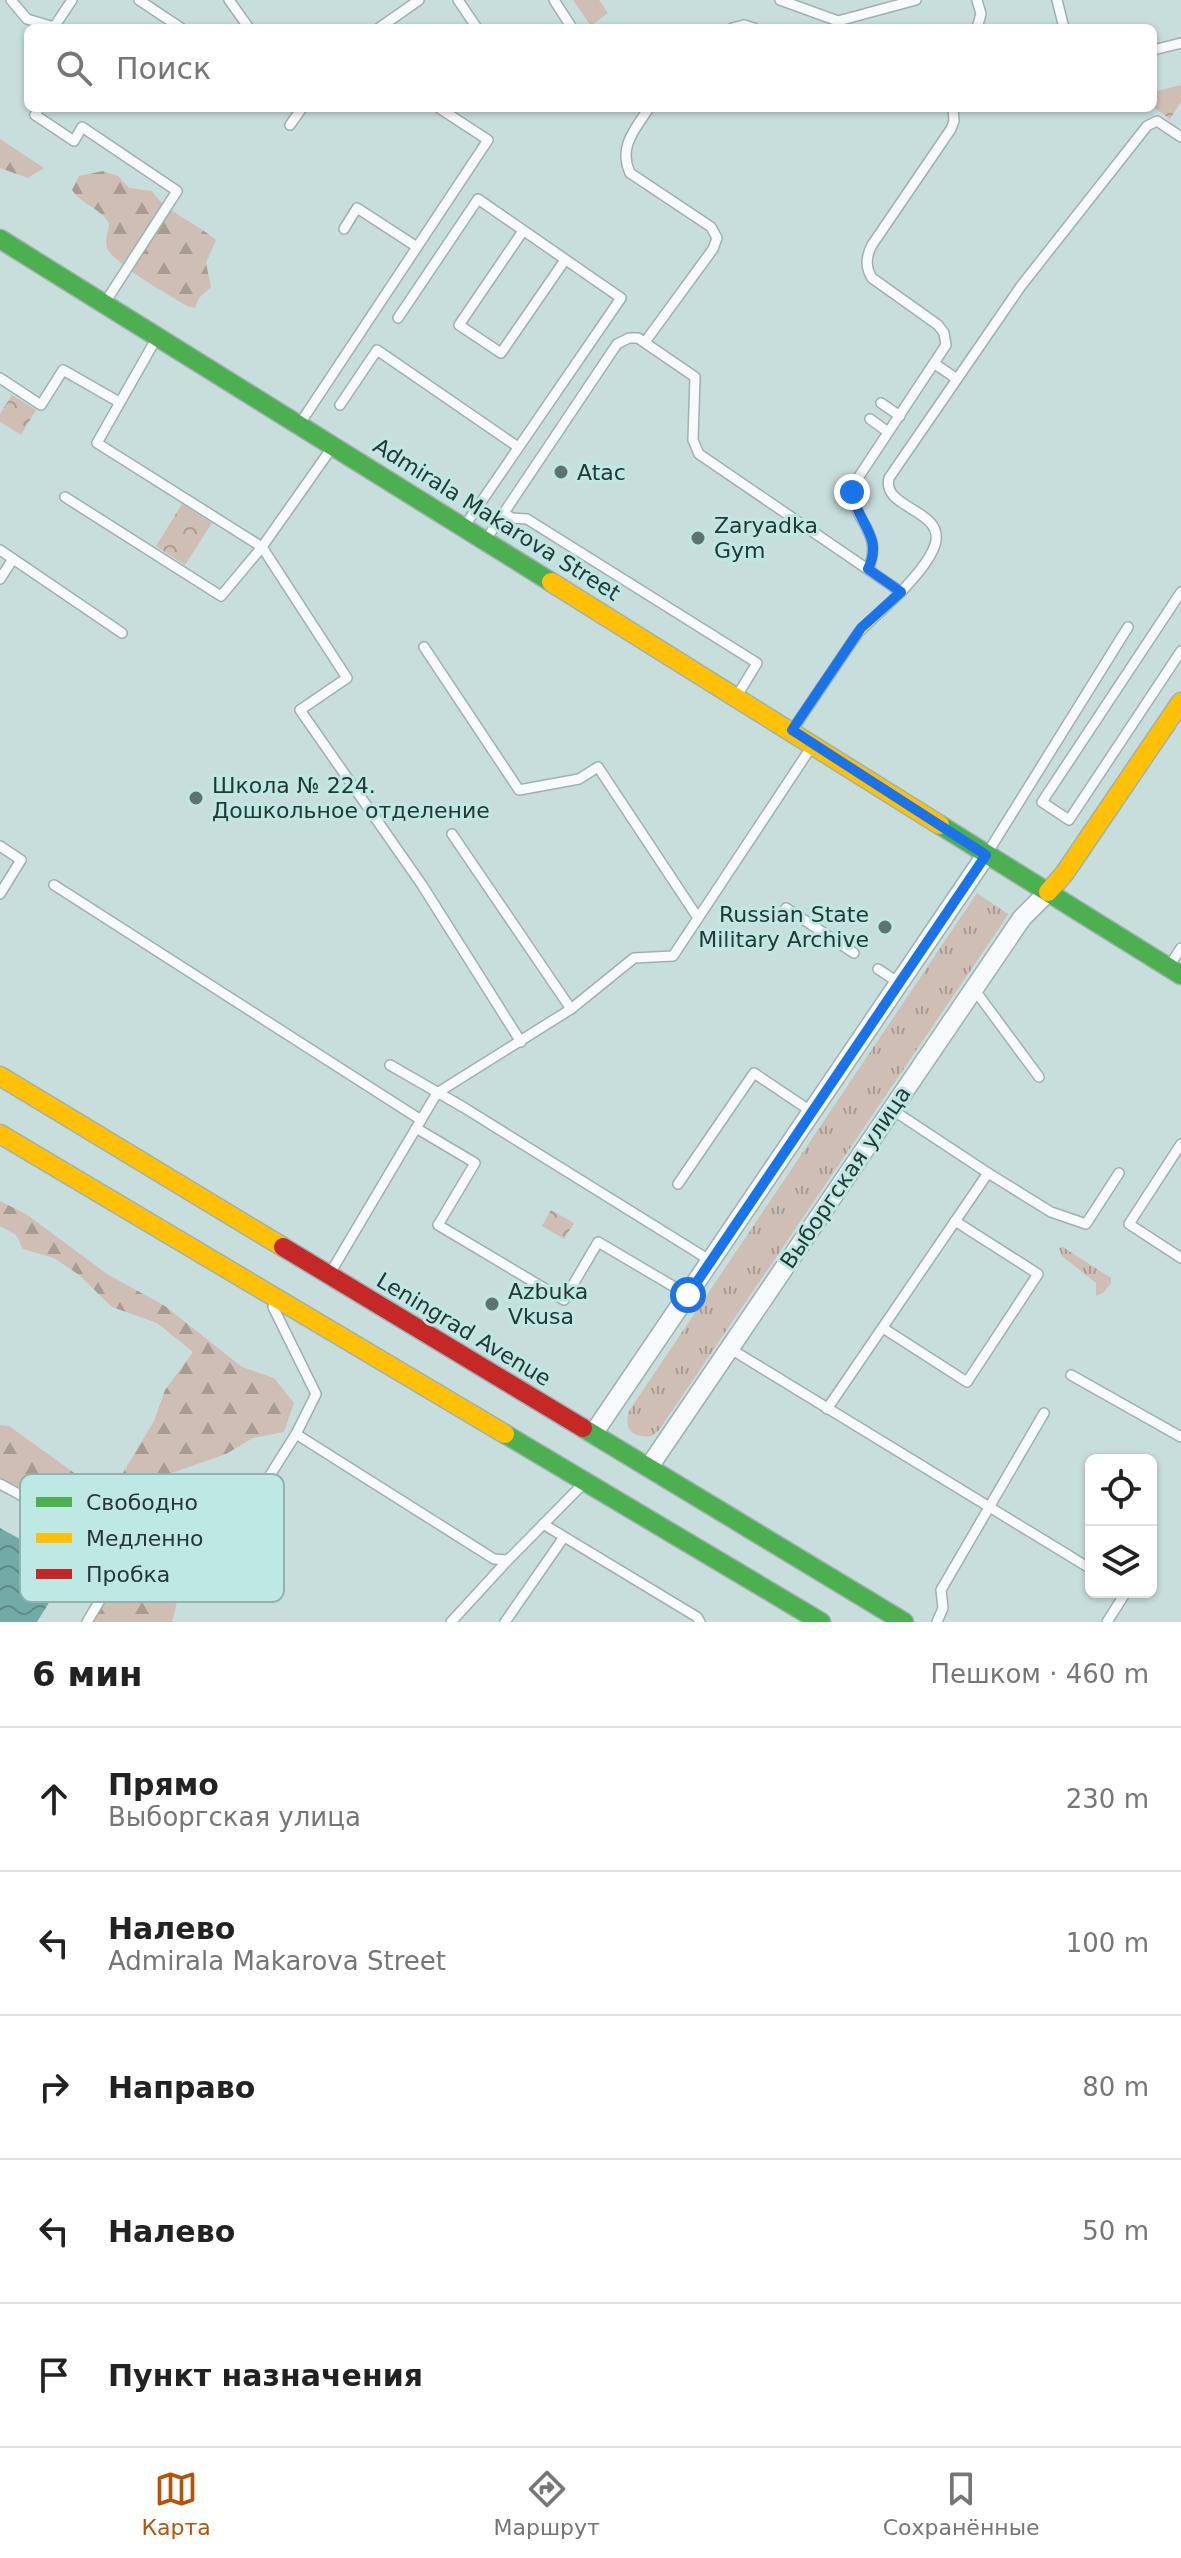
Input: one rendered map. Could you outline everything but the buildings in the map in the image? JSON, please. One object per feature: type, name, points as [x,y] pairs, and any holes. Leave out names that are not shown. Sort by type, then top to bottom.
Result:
[{"type":"main road","name":"Admirala Makarova Street","points":[[0,239],[814,743],[986,855],[1175,971]]},
{"type":"main road","points":[[1048,892],[1064,874],[1181,702]]},
{"type":"main road","name":"Leningrad Avenue","points":[[0,1073],[329,1277],[904,1622]]},
{"type":"main road","points":[[0,1134],[821,1622]]},
{"type":"street","points":[[593,1434],[986,855]]},
{"type":"street","name":"Выборгская улица","points":[[649,1467],[1022,918],[1048,892]]},
{"type":"lane","points":[[11,0],[27,19],[44,24]]},
{"type":"lane","points":[[56,24],[72,0]]},
{"type":"lane","points":[[139,0],[175,24]]},
{"type":"lane","points":[[229,0],[246,24]]},
{"type":"lane","points":[[385,24],[419,0]]},
{"type":"lane","points":[[458,0],[474,24]]},
{"type":"lane","points":[[554,0],[569,24]]},
{"type":"lane","points":[[780,0],[838,21],[916,0]]},
{"type":"lane","points":[[977,0],[981,14],[978,24]]},
{"type":"lane","points":[[1057,0],[1063,24]]},
{"type":"lane","points":[[1157,49],[1181,43]]},
{"type":"lane","points":[[37,112],[35,115],[74,141],[82,127],[177,191],[104,304]]},
{"type":"lane","points":[[290,125],[299,112]]},
{"type":"lane","points":[[299,425],[488,140],[445,112]]},
{"type":"lane","points":[[645,342],[713,249],[717,238],[711,227],[630,173],[625,158],[628,140],[646,112]]},
{"type":"lane","points":[[868,569],[874,555],[874,542],[854,501],[852,487],[946,345],[942,328],[872,278],[867,268],[867,258],[872,245],[951,129],[954,112]]},
{"type":"lane","points":[[792,730],[861,628],[901,592],[934,547],[935,533],[926,518],[891,494],[888,483],[1025,281],[1150,122],[1160,122],[1181,137]]},
{"type":"lane","points":[[398,318],[478,199],[621,298],[464,527]]},
{"type":"lane","points":[[344,229],[357,208],[417,247]]},
{"type":"lane","points":[[523,231],[459,325],[501,353],[565,260]]},
{"type":"lane","points":[[157,337],[97,443],[262,547],[347,678],[300,710],[422,885],[521,1042]]},
{"type":"lane","points":[[486,541],[617,344],[633,337],[695,377],[693,440],[699,454],[901,592]]},
{"type":"lane","points":[[340,405],[377,350],[518,447]]},
{"type":"lane","points":[[935,364],[957,379]]},
{"type":"lane","points":[[0,378],[41,405],[63,370],[119,402]]},
{"type":"lane","points":[[881,403],[900,416]]},
{"type":"lane","points":[[870,419],[888,432]]},
{"type":"lane","points":[[65,497],[221,596],[262,547],[333,446]]},
{"type":"lane","points":[[504,513],[512,518],[527,519],[757,663],[737,696]]},
{"type":"lane","points":[[0,550],[122,633]]},
{"type":"lane","points":[[0,579],[13,559]]},
{"type":"lane","points":[[1181,592],[1042,802],[1069,820],[1181,651]]},
{"type":"lane","points":[[986,855],[1128,627]]},
{"type":"lane","points":[[424,647],[519,790],[579,779],[598,767],[698,918]]},
{"type":"lane","points":[[1127,732],[1150,747]]},
{"type":"lane","points":[[329,1277],[437,1093],[571,1009],[634,958],[673,956],[814,743]]},
{"type":"lane","points":[[452,834],[571,1009]]},
{"type":"lane","points":[[0,846],[21,860],[0,894]]},
{"type":"lane","points":[[54,885],[475,1163],[438,1225],[564,1300],[598,1242],[688,1295]]},
{"type":"lane","points":[[786,908],[854,953]]},
{"type":"lane","points":[[1175,971],[1181,948]]},
{"type":"lane","points":[[878,969],[899,983]]},
{"type":"lane","points":[[974,989],[1039,1077]]},
{"type":"lane","points":[[390,1065],[711,1261]]},
{"type":"lane","points":[[678,1184],[754,1073],[812,1112]]},
{"type":"lane","points":[[891,1109],[1051,1212],[1086,1224],[1119,1173]]},
{"type":"lane","points":[[1181,1144],[1129,1224],[1181,1258]]},
{"type":"lane","points":[[827,1409],[988,1173]]},
{"type":"lane","points":[[883,1328],[967,1382],[1038,1274],[955,1221]]},
{"type":"lane","points":[[265,1291],[316,1394],[271,1474]]},
{"type":"lane","points":[[728,1348],[1085,1565]]},
{"type":"lane","points":[[1071,1375],[1181,1437]]},
{"type":"lane","points":[[937,1622],[943,1608],[941,1590],[1044,1413]]},
{"type":"lane","points":[[296,1434],[494,1559],[508,1560]]},
{"type":"lane","points":[[451,1622],[585,1482]]},
{"type":"lane","points":[[0,1484],[20,1495]]},
{"type":"lane","points":[[543,1524],[697,1617],[700,1622]]},
{"type":"lane","points":[[505,1622],[564,1537]]},
{"type":"lane","points":[[1107,1622],[1122,1598]]},
{"type":"lane","points":[[87,1622],[99,1602]]},
{"type":"green space","points":[[573,0],[599,0],[608,13],[590,24]]},
{"type":"green space","points":[[1181,85],[1181,102],[1170,119],[1157,110],[1157,91]]},
{"type":"green space","points":[[0,139],[44,168],[28,178],[0,168]]},
{"type":"green space","points":[[103,171],[118,176],[129,188],[152,191],[164,204],[216,240],[206,263],[211,287],[199,298],[195,308],[143,279],[120,263],[107,248],[109,223],[72,190],[79,176]]},
{"type":"green space","points":[[12,395],[36,410],[21,435],[0,422],[0,414]]},
{"type":"green space","points":[[182,504],[212,523],[185,565],[156,546]]},
{"type":"green space","points":[[977,893],[1008,914],[1006,918],[659,1430],[652,1436],[635,1434],[627,1423],[629,1411]]},
{"type":"green space","points":[[0,1201],[26,1214],[107,1274],[165,1306],[242,1367],[274,1378],[294,1403],[284,1432],[253,1438],[226,1454],[169,1474],[122,1474],[154,1421],[165,1390],[193,1352],[157,1323],[112,1307],[79,1275],[54,1258],[23,1249],[16,1235],[0,1226]]},
{"type":"green space","points":[[551,1210],[574,1223],[564,1239],[542,1226]]},
{"type":"green space","points":[[1063,1247],[1111,1278],[1103,1293],[1096,1296],[1096,1283],[1062,1256],[1059,1248]]},
{"type":"green space","points":[[0,1425],[9,1426],[76,1474],[20,1474],[20,1499],[0,1488]]},
{"type":"green space","points":[[102,1602],[177,1602],[172,1622],[89,1622]]},
{"type":"water","points":[[0,1528],[20,1539],[20,1602],[49,1602],[37,1622],[0,1622]]},
{"type":"traffic: fast","points":[[0,239],[551,582]]},
{"type":"traffic: fast","points":[[940,825],[1181,975]]},
{"type":"traffic: fast","points":[[583,1428],[904,1622]]},
{"type":"traffic: fast","points":[[505,1434],[821,1622]]},
{"type":"traffic: slow","points":[[551,582],[940,825]]},
{"type":"traffic: slow","points":[[1048,892],[1064,874],[1181,702]]},
{"type":"traffic: slow","points":[[0,1076],[283,1247]]},
{"type":"traffic: slow","points":[[0,1134],[505,1434]]},
{"type":"traffic: jam","points":[[283,1247],[583,1428]]},
{"type":"place","name":"Atac","points":[[561,472]]},
{"type":"place","name":"Zaryadka Gym","points":[[698,538]]},
{"type":"place","name":"Школа № 224. Дошкольное отделение","points":[[196,798]]},
{"type":"place","name":"Russian State Military Archive","points":[[885,927]]},
{"type":"place","name":"Azbuka Vkusa","points":[[492,1304]]},
{"type":"route","points":[[688,1295],[986,855],[792,730],[861,628],[901,592],[868,569],[874,555],[874,542],[852,492]]}]
